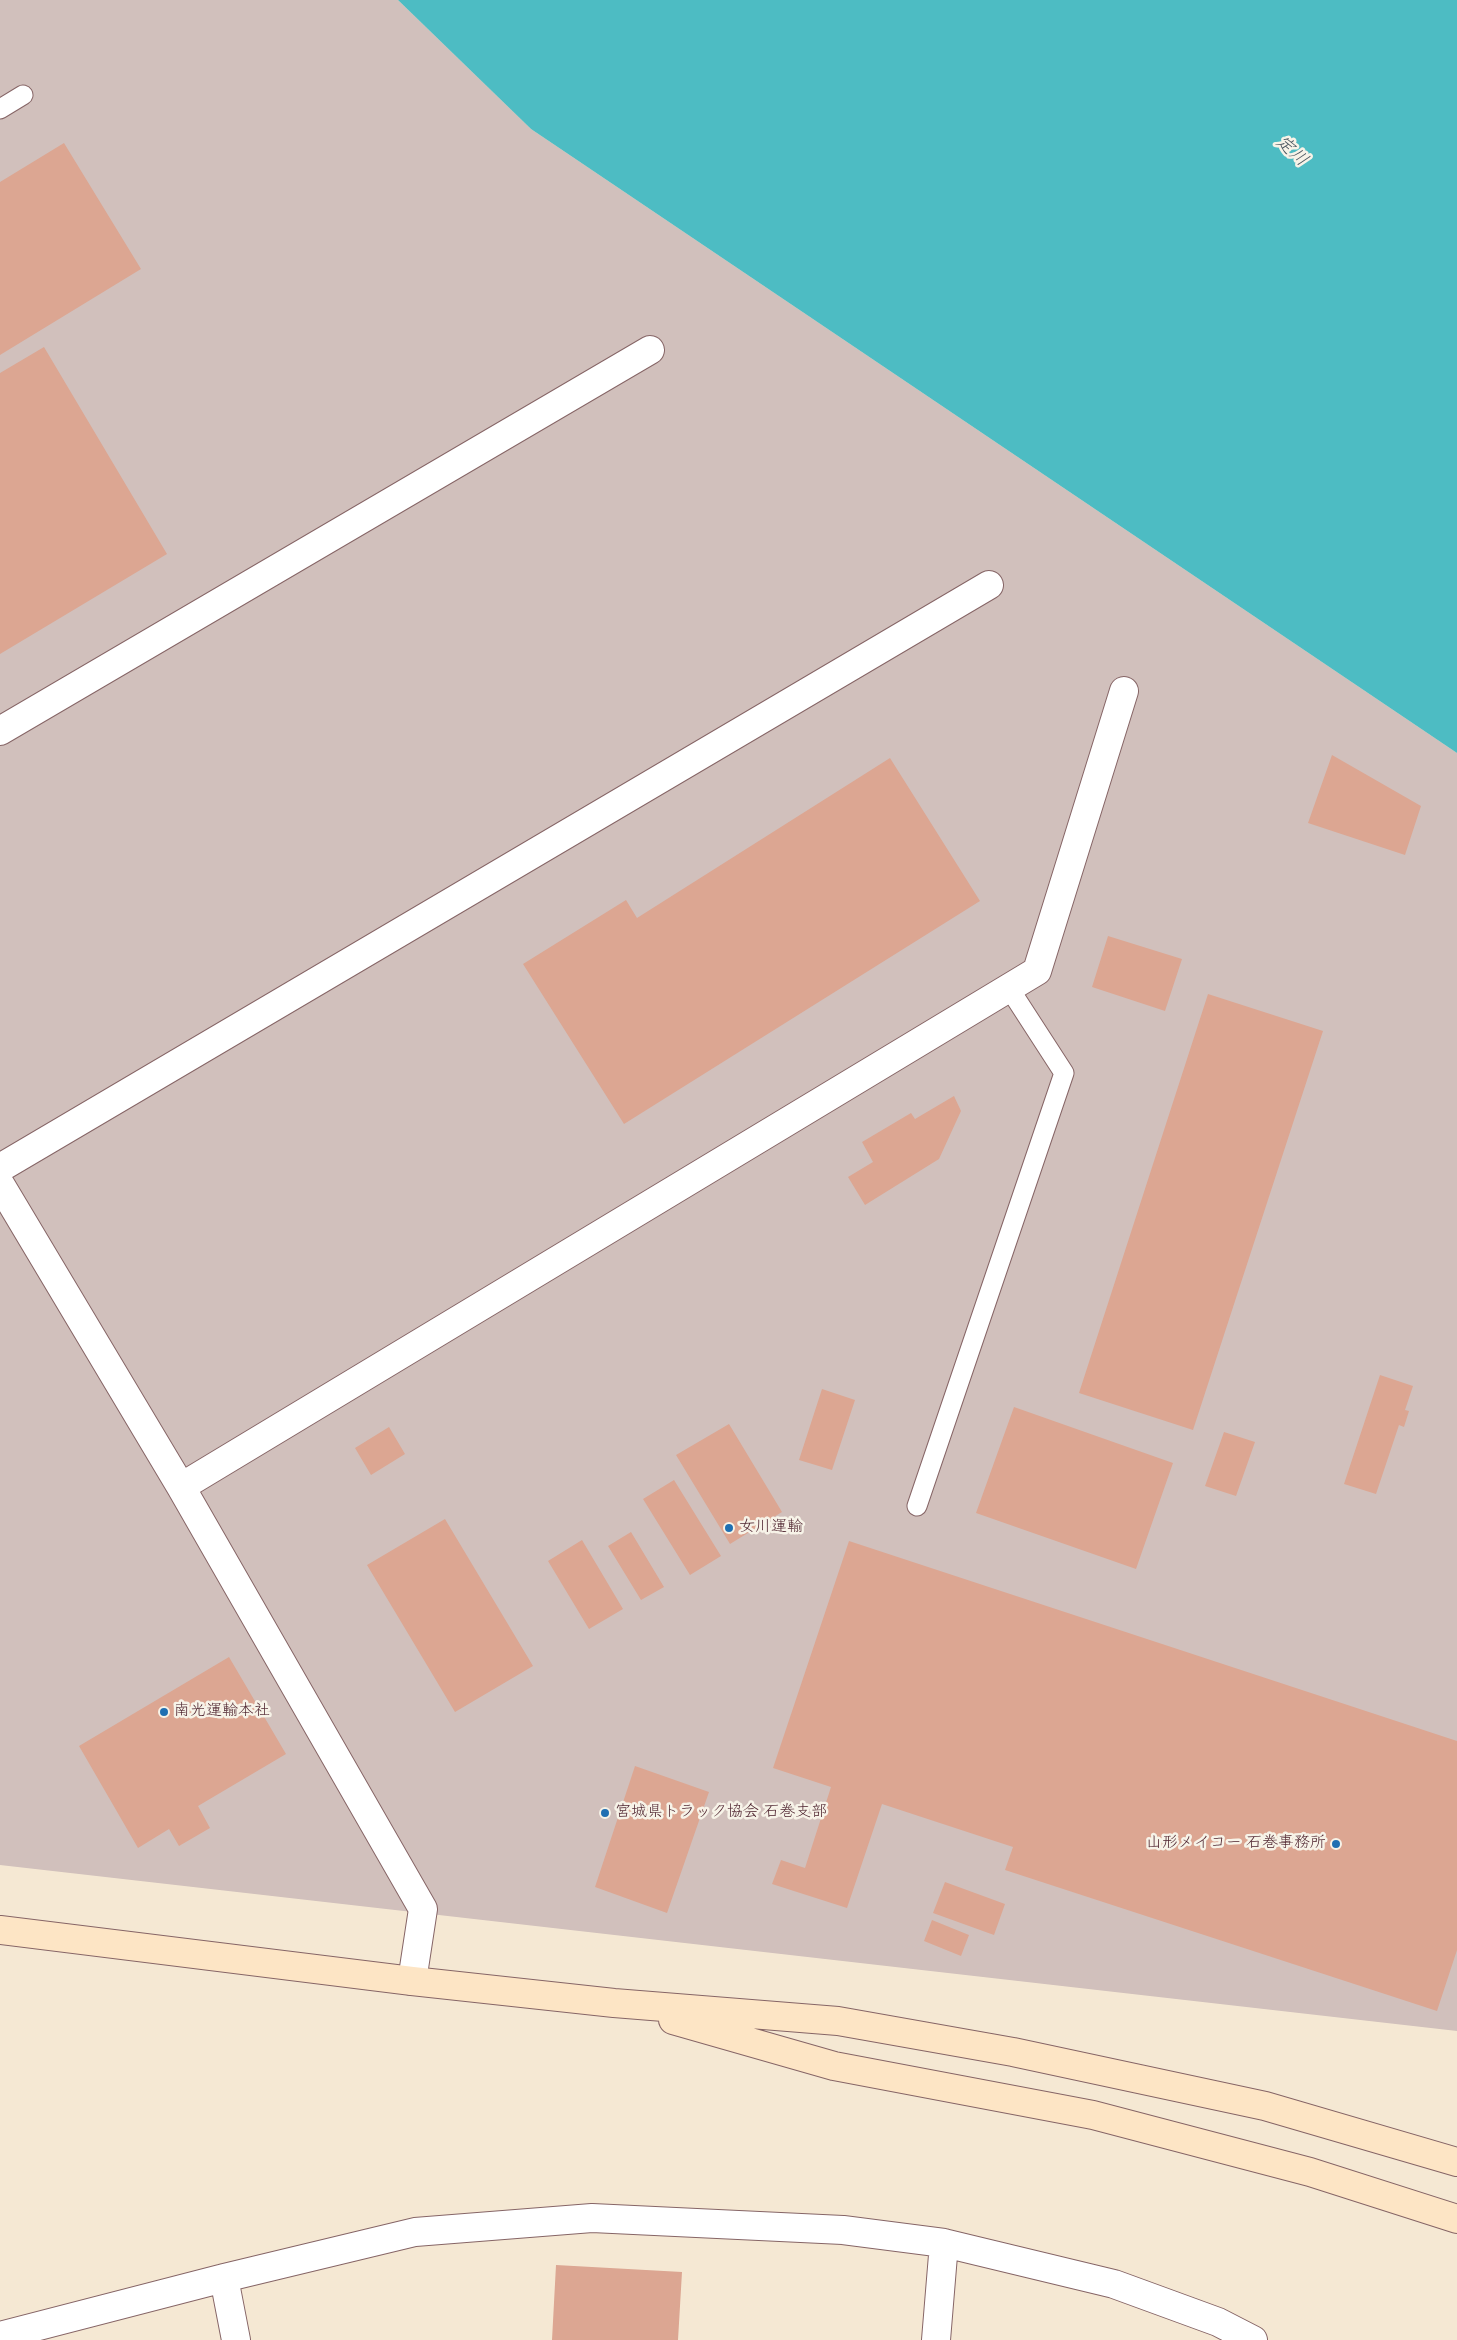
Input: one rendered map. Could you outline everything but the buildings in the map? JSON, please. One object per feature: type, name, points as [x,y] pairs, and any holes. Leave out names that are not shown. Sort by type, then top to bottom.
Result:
[{"type":"street","points":[[0,731],[650,350]]},
{"type":"street","points":[[0,1168],[989,585]]},
{"type":"street","points":[[181,1487],[1037,971],[1124,691]]},
{"type":"street","points":[[0,1184],[181,1487],[423,1909],[412,1982]]},
{"type":"street","points":[[0,1930],[412,1982],[614,2003],[838,2021],[1013,2052],[1265,2106],[1457,2162]]},
{"type":"street","points":[[614,2003],[834,2066],[1102,2118],[1310,2172],[1457,2219]]},
{"type":"street","points":[[0,2336],[224,2278],[415,2232],[592,2218],[843,2230],[944,2243],[1114,2284],[1218,2322],[1253,2340]]},
{"type":"street","points":[[936,2340],[944,2243]]},
{"type":"street","points":[[224,2278],[236,2340]]},
{"type":"lane","points":[[0,109],[23,95]]},
{"type":"lane","points":[[917,1506],[1064,1073],[1009,988]]},
{"type":"shaded area","points":[[0,0],[398,0],[531,129],[1457,753],[1457,2031],[0,1865]]},
{"type":"water","name":"定川","points":[[398,0],[1457,0],[1457,753],[531,129]]},
{"type":"place","name":"女川運輸","points":[[729,1528]]},
{"type":"place","name":"南光運輸本社","points":[[164,1712]]},
{"type":"place","name":"宮城県トラック協会 石巻支部","points":[[605,1813]]},
{"type":"place","name":"山形メイコー 石巻事務所","points":[[1336,1844]]}]
